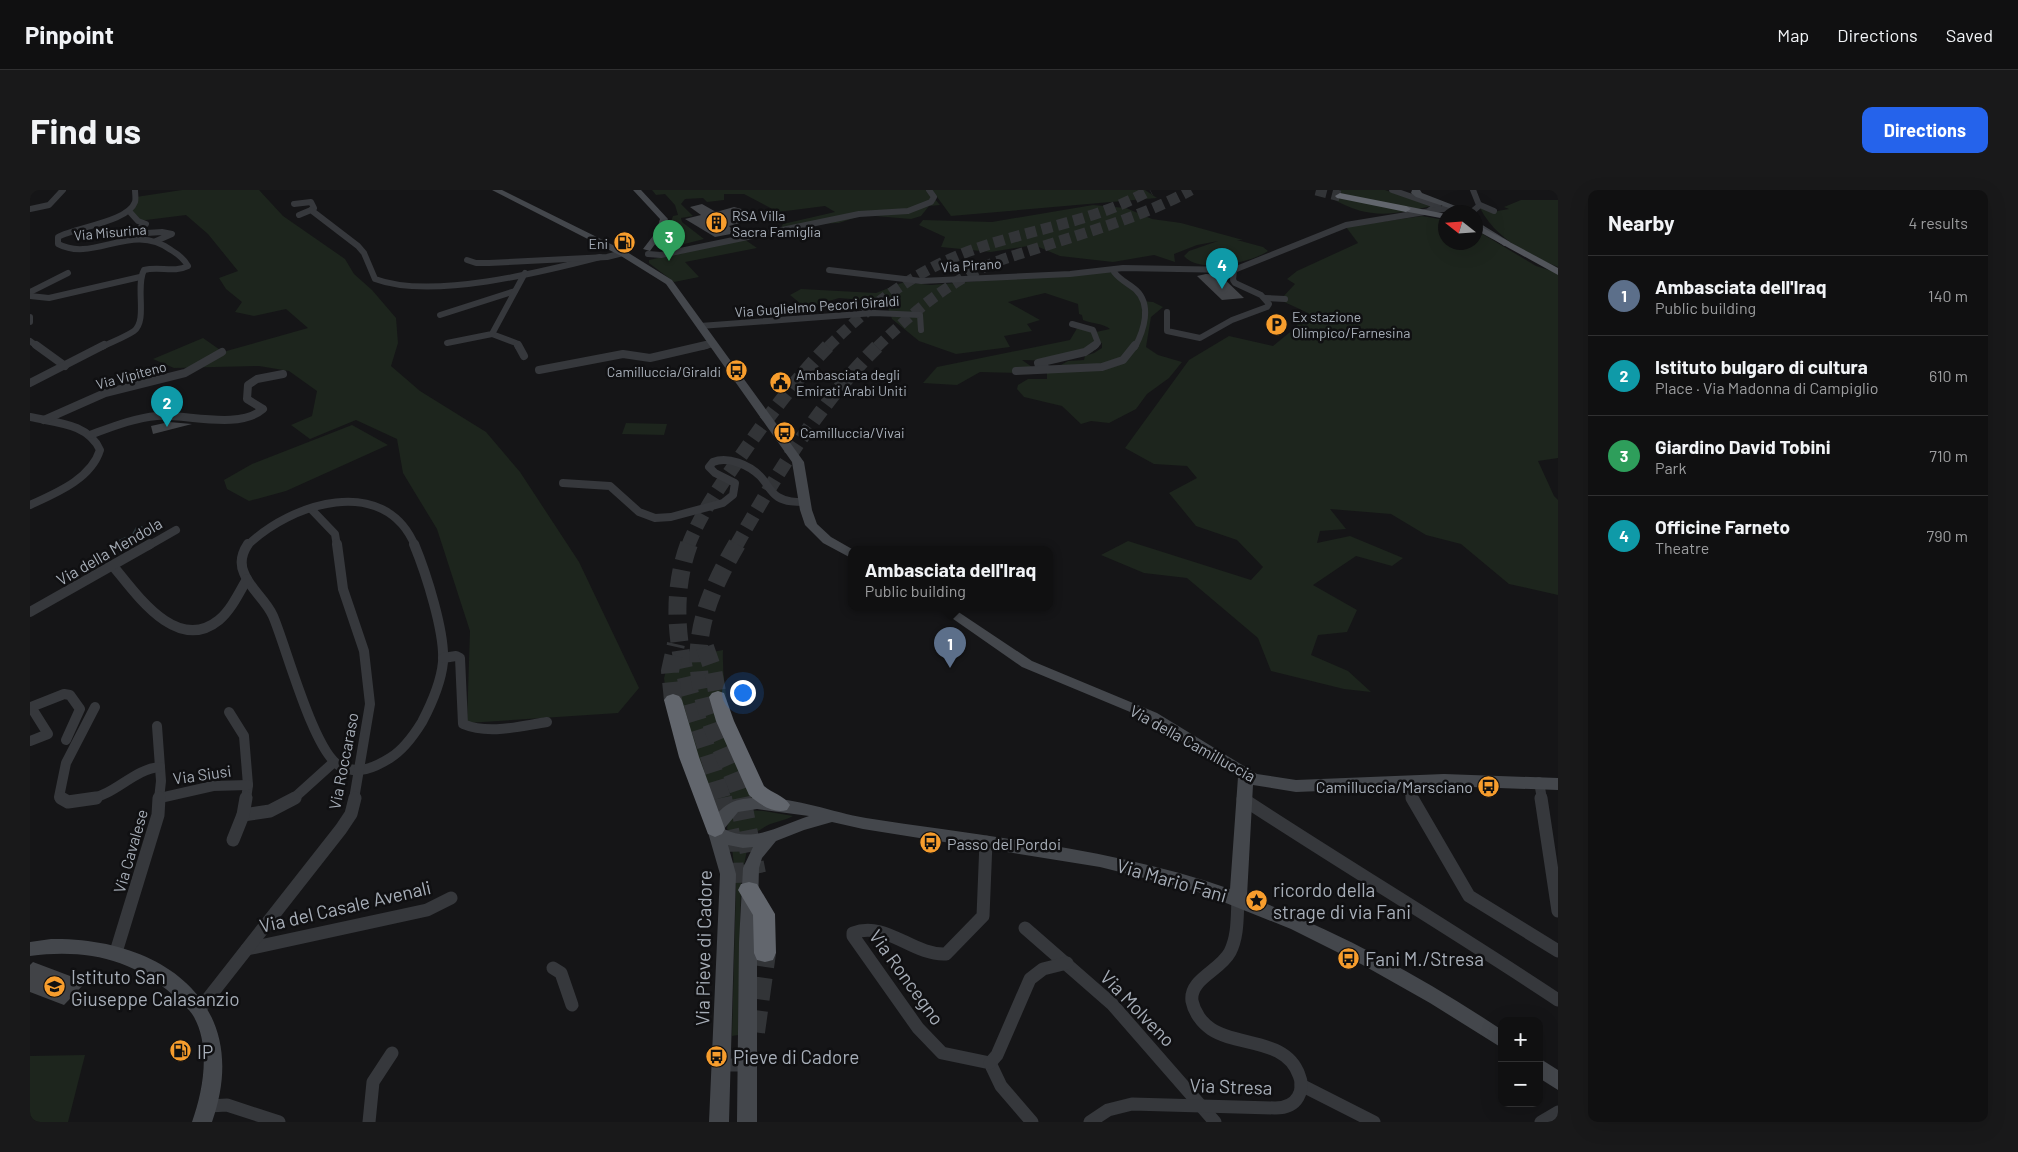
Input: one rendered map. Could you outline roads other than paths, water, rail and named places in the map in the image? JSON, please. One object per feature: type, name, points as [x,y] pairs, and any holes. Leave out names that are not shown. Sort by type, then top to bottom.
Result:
[{"type":"highway","points":[[1340,196],[1406,209]]},
{"type":"highway","points":[[718,697],[725,721],[756,790],[765,798],[780,805]]},
{"type":"highway","points":[[673,700],[686,750],[716,831]]},
{"type":"highway","points":[[750,890],[764,914],[765,953]]},
{"type":"main road","points":[[1406,209],[1438,213]]},
{"type":"main road","points":[[1483,231],[1558,272]]},
{"type":"street","points":[[30,209],[49,205],[63,190]]},
{"type":"street","name":"Via Misurina","points":[[135,190],[135,202],[129,211],[115,218],[67,232],[57,238],[58,244],[63,248],[134,239],[156,241],[184,259],[188,266],[181,268],[152,267],[144,270],[140,277]]},
{"type":"street","points":[[496,190],[624,253],[647,256],[661,255],[859,214],[908,211],[931,202],[934,198],[929,190]]},
{"type":"street","points":[[637,190],[664,219],[660,232],[647,256]]},
{"type":"street","points":[[1392,190],[1438,206],[1425,210],[1406,209]]},
{"type":"street","points":[[1399,190],[1410,190],[1412,195],[1438,207]]},
{"type":"street","points":[[1416,190],[1415,193],[1438,205]]},
{"type":"street","points":[[1474,190],[1478,205]]},
{"type":"street","points":[[294,204],[311,202],[314,208],[299,215]]},
{"type":"street","points":[[1483,208],[1494,211]]},
{"type":"street","points":[[310,210],[358,246],[364,253],[373,276],[384,284],[424,287],[564,267],[600,257],[624,253],[647,256],[669,282],[798,462],[809,520],[815,529],[827,540],[848,552]]},
{"type":"street","points":[[129,211],[134,214],[138,221],[146,224],[131,234],[166,232],[172,234],[156,241]]},
{"type":"street","name":"Via Pirano","points":[[829,270],[929,281],[1080,273],[1115,269],[1234,270],[1285,252],[1346,225],[1428,213]]},
{"type":"street","points":[[1483,227],[1507,244]]},
{"type":"street","points":[[467,260],[480,263],[600,257]]},
{"type":"street","points":[[1016,371],[1112,365],[1123,360],[1136,346],[1145,324],[1145,308],[1139,294],[1117,276],[1114,272],[1115,269]]},
{"type":"street","points":[[1234,270],[1235,283],[1265,298],[1285,299]]},
{"type":"street","points":[[30,294],[68,273]]},
{"type":"street","points":[[492,334],[526,273]]},
{"type":"street","points":[[30,294],[49,298],[140,277],[140,317],[136,328],[30,383]]},
{"type":"street","points":[[440,316],[515,291]]},
{"type":"street","points":[[1167,312],[1165,334],[1200,338],[1222,327],[1229,321],[1266,307],[1269,304],[1265,298]]},
{"type":"street","name":"Via Guglielmo Pecori Giraldi","points":[[700,326],[908,312],[920,315],[921,330]]},
{"type":"street","points":[[30,317],[30,322]]},
{"type":"street","points":[[1048,370],[1040,367],[1038,363],[1050,358],[1085,352],[1098,343],[1093,330],[1072,324]]},
{"type":"street","points":[[447,343],[492,334],[516,342],[524,356]]},
{"type":"street","points":[[30,341],[65,366]]},
{"type":"street","points":[[538,370],[623,354],[650,358],[713,344]]},
{"type":"street","name":"Via Vipiteno","points":[[44,420],[105,393],[185,373],[222,352]]},
{"type":"street","points":[[90,435],[125,422],[156,416],[176,415],[235,420],[252,417],[263,409],[247,399],[248,385],[258,379],[283,374]]},
{"type":"street","points":[[30,417],[70,425],[90,435],[99,448],[98,458],[93,468],[76,481],[30,505]]},
{"type":"street","points":[[563,483],[610,486],[643,514],[652,518],[665,518],[724,504],[731,499],[736,489],[735,483],[715,473],[710,467],[714,462],[726,460],[758,474],[777,497],[789,501],[805,502]]},
{"type":"street","points":[[356,501],[387,512],[406,527],[416,548],[429,593],[443,658],[437,687],[409,741],[388,759],[359,771],[345,768],[334,762],[322,742],[297,688],[272,615],[247,579],[241,562],[244,550],[249,542],[279,523],[312,510],[338,502],[356,501]]},
{"type":"street","name":"Via Roccaraso","points":[[200,1010],[348,820],[352,808],[370,704],[364,651],[343,589],[334,534],[312,510]]},
{"type":"street","name":"Via della Mendola","points":[[30,612],[176,530]]},
{"type":"street","points":[[113,566],[142,603],[176,627],[191,630],[206,628],[221,619],[247,579]]},
{"type":"street","name":"Via della Camilluccia","points":[[948,611],[1027,664],[1152,716],[1246,776],[1296,786],[1471,780],[1558,784]]},
{"type":"street","points":[[443,658],[456,656],[460,658],[463,724],[479,728],[500,728],[547,722]]},
{"type":"street","points":[[30,741],[48,734],[31,707],[64,694],[70,695],[80,708],[66,740]]},
{"type":"street","points":[[94,707],[66,763],[58,797],[68,802],[97,798],[114,790],[147,768],[160,767]]},
{"type":"street","points":[[229,712],[244,736],[248,785],[243,815],[233,840]]},
{"type":"street","name":"Via Cavalese","points":[[116,952],[155,830],[160,798],[160,767],[156,726]]},
{"type":"street","points":[[243,815],[257,816],[281,808],[305,791],[334,762]]},
{"type":"street","name":"Via Stresa","points":[[1090,1122],[1102,1112],[1125,1104],[1284,1107],[1296,1100],[1301,1085],[1298,1072],[1279,1051],[1265,1045],[1212,1030],[1200,1018],[1192,1000],[1193,988],[1220,965],[1233,944],[1237,928],[1243,799],[1246,776]]},
{"type":"street","points":[[1403,782],[1466,893],[1558,951]]},
{"type":"street","points":[[1539,782],[1558,911]]},
{"type":"street","name":"Via Siusi","points":[[160,798],[214,786],[248,785]]},
{"type":"street","points":[[1243,799],[1344,865],[1435,919],[1558,1000]]},
{"type":"street","points":[[746,1122],[751,868],[755,856],[769,838],[797,817],[780,805],[737,806],[725,814],[716,831],[726,838],[742,842],[769,838]]},
{"type":"street","name":"Via Mario Fani","points":[[797,817],[815,820],[839,819],[1091,858],[1150,871],[1204,887],[1317,934],[1369,960],[1440,999],[1498,1037]]},
{"type":"street","name":"Via Pieve di Cadore","points":[[716,831],[728,874],[719,1122]]},
{"type":"street","name":"Via Roncegno","points":[[986,842],[985,904],[983,916],[946,954],[939,956],[890,935],[870,930],[858,930],[853,935],[859,948],[918,1028],[942,1053],[990,1063]]},
{"type":"street","name":"Via del Casale Avenali","points":[[248,948],[427,910],[452,898]]},
{"type":"street","name":"Via Molveno","points":[[1025,928],[1112,1004],[1215,1122]]},
{"type":"street","points":[[30,949],[76,945],[100,948],[116,952],[162,975],[200,1010],[206,1024],[211,1052],[206,1114],[227,1105],[279,1122]]},
{"type":"street","points":[[1032,1122],[1000,1084],[991,1069],[990,1063],[997,1055],[1030,979],[1043,968],[1067,963]]},
{"type":"street","points":[[553,968],[561,973],[572,1005]]},
{"type":"street","points":[[369,1122],[373,1082],[392,1053]]},
{"type":"street","points":[[722,1065],[747,1065]]},
{"type":"street","points":[[1543,1070],[1558,1081]]},
{"type":"street","points":[[1301,1085],[1344,1105],[1374,1122]]},
{"type":"street","points":[[1541,1122],[1558,1112]]},
{"type":"tunnel","points":[[828,347],[897,288],[956,256],[1000,241],[1087,217],[1129,201],[1150,190]]},
{"type":"tunnel","points":[[877,347],[927,302],[954,283],[984,267],[1135,216],[1191,190]]},
{"type":"tunnel","points":[[1316,190],[1340,196]]},
{"type":"tunnel","points":[[688,546],[710,503],[747,448],[792,387],[829,345]]},
{"type":"tunnel","points":[[736,546],[783,466],[818,415],[857,367],[877,347]]},
{"type":"tunnel","points":[[689,544],[680,577],[677,609],[679,641],[693,705],[722,799]]},
{"type":"tunnel","points":[[737,544],[715,587],[707,608],[701,629],[699,672],[710,720],[741,799]]},
{"type":"tunnel","points":[[673,700],[670,671],[676,644]]},
{"type":"tunnel","points":[[705,647],[713,670],[718,697]]},
{"type":"tunnel","points":[[721,798],[732,848],[733,883]]},
{"type":"tunnel","points":[[740,798],[755,874]]},
{"type":"tunnel","points":[[754,1032],[765,953]]},
{"type":"place","name":"RSA Villa Sacra Famiglia","points":[[716,223]]},
{"type":"place","name":"Eni","points":[[624,243]]},
{"type":"place","name":"Giardino David Tobini","points":[[669,261]]},
{"type":"place","name":"Officine Farneto","points":[[1222,289]]},
{"type":"place","name":"Ex stazione Olimpico/Farnesina","points":[[1276,324]]},
{"type":"place","name":"Camilluccia/Giraldi","points":[[737,371]]},
{"type":"place","name":"Ambasciata degli Emirati Arabi Uniti","points":[[780,382]]},
{"type":"place","name":"Istituto bulgaro di cultura","points":[[167,427]]},
{"type":"place","name":"Camilluccia/Vivai","points":[[784,432]]},
{"type":"place","name":"Ambasciata dell'Iraq","points":[[950,668]]},
{"type":"place","name":"Camilluccia/Marsciano","points":[[1489,786]]},
{"type":"place","name":"Passo del Pordoi","points":[[931,843]]},
{"type":"place","name":"ricordo della strage di via Fani","points":[[1257,900]]},
{"type":"place","name":"Fani M./Stresa","points":[[1349,958]]},
{"type":"place","name":"Istituto San Giuseppe Calasanzio","points":[[55,987]]},
{"type":"place","name":"IP","points":[[181,1051]]},
{"type":"place","name":"Pieve di Cadore","points":[[717,1056]]}]
